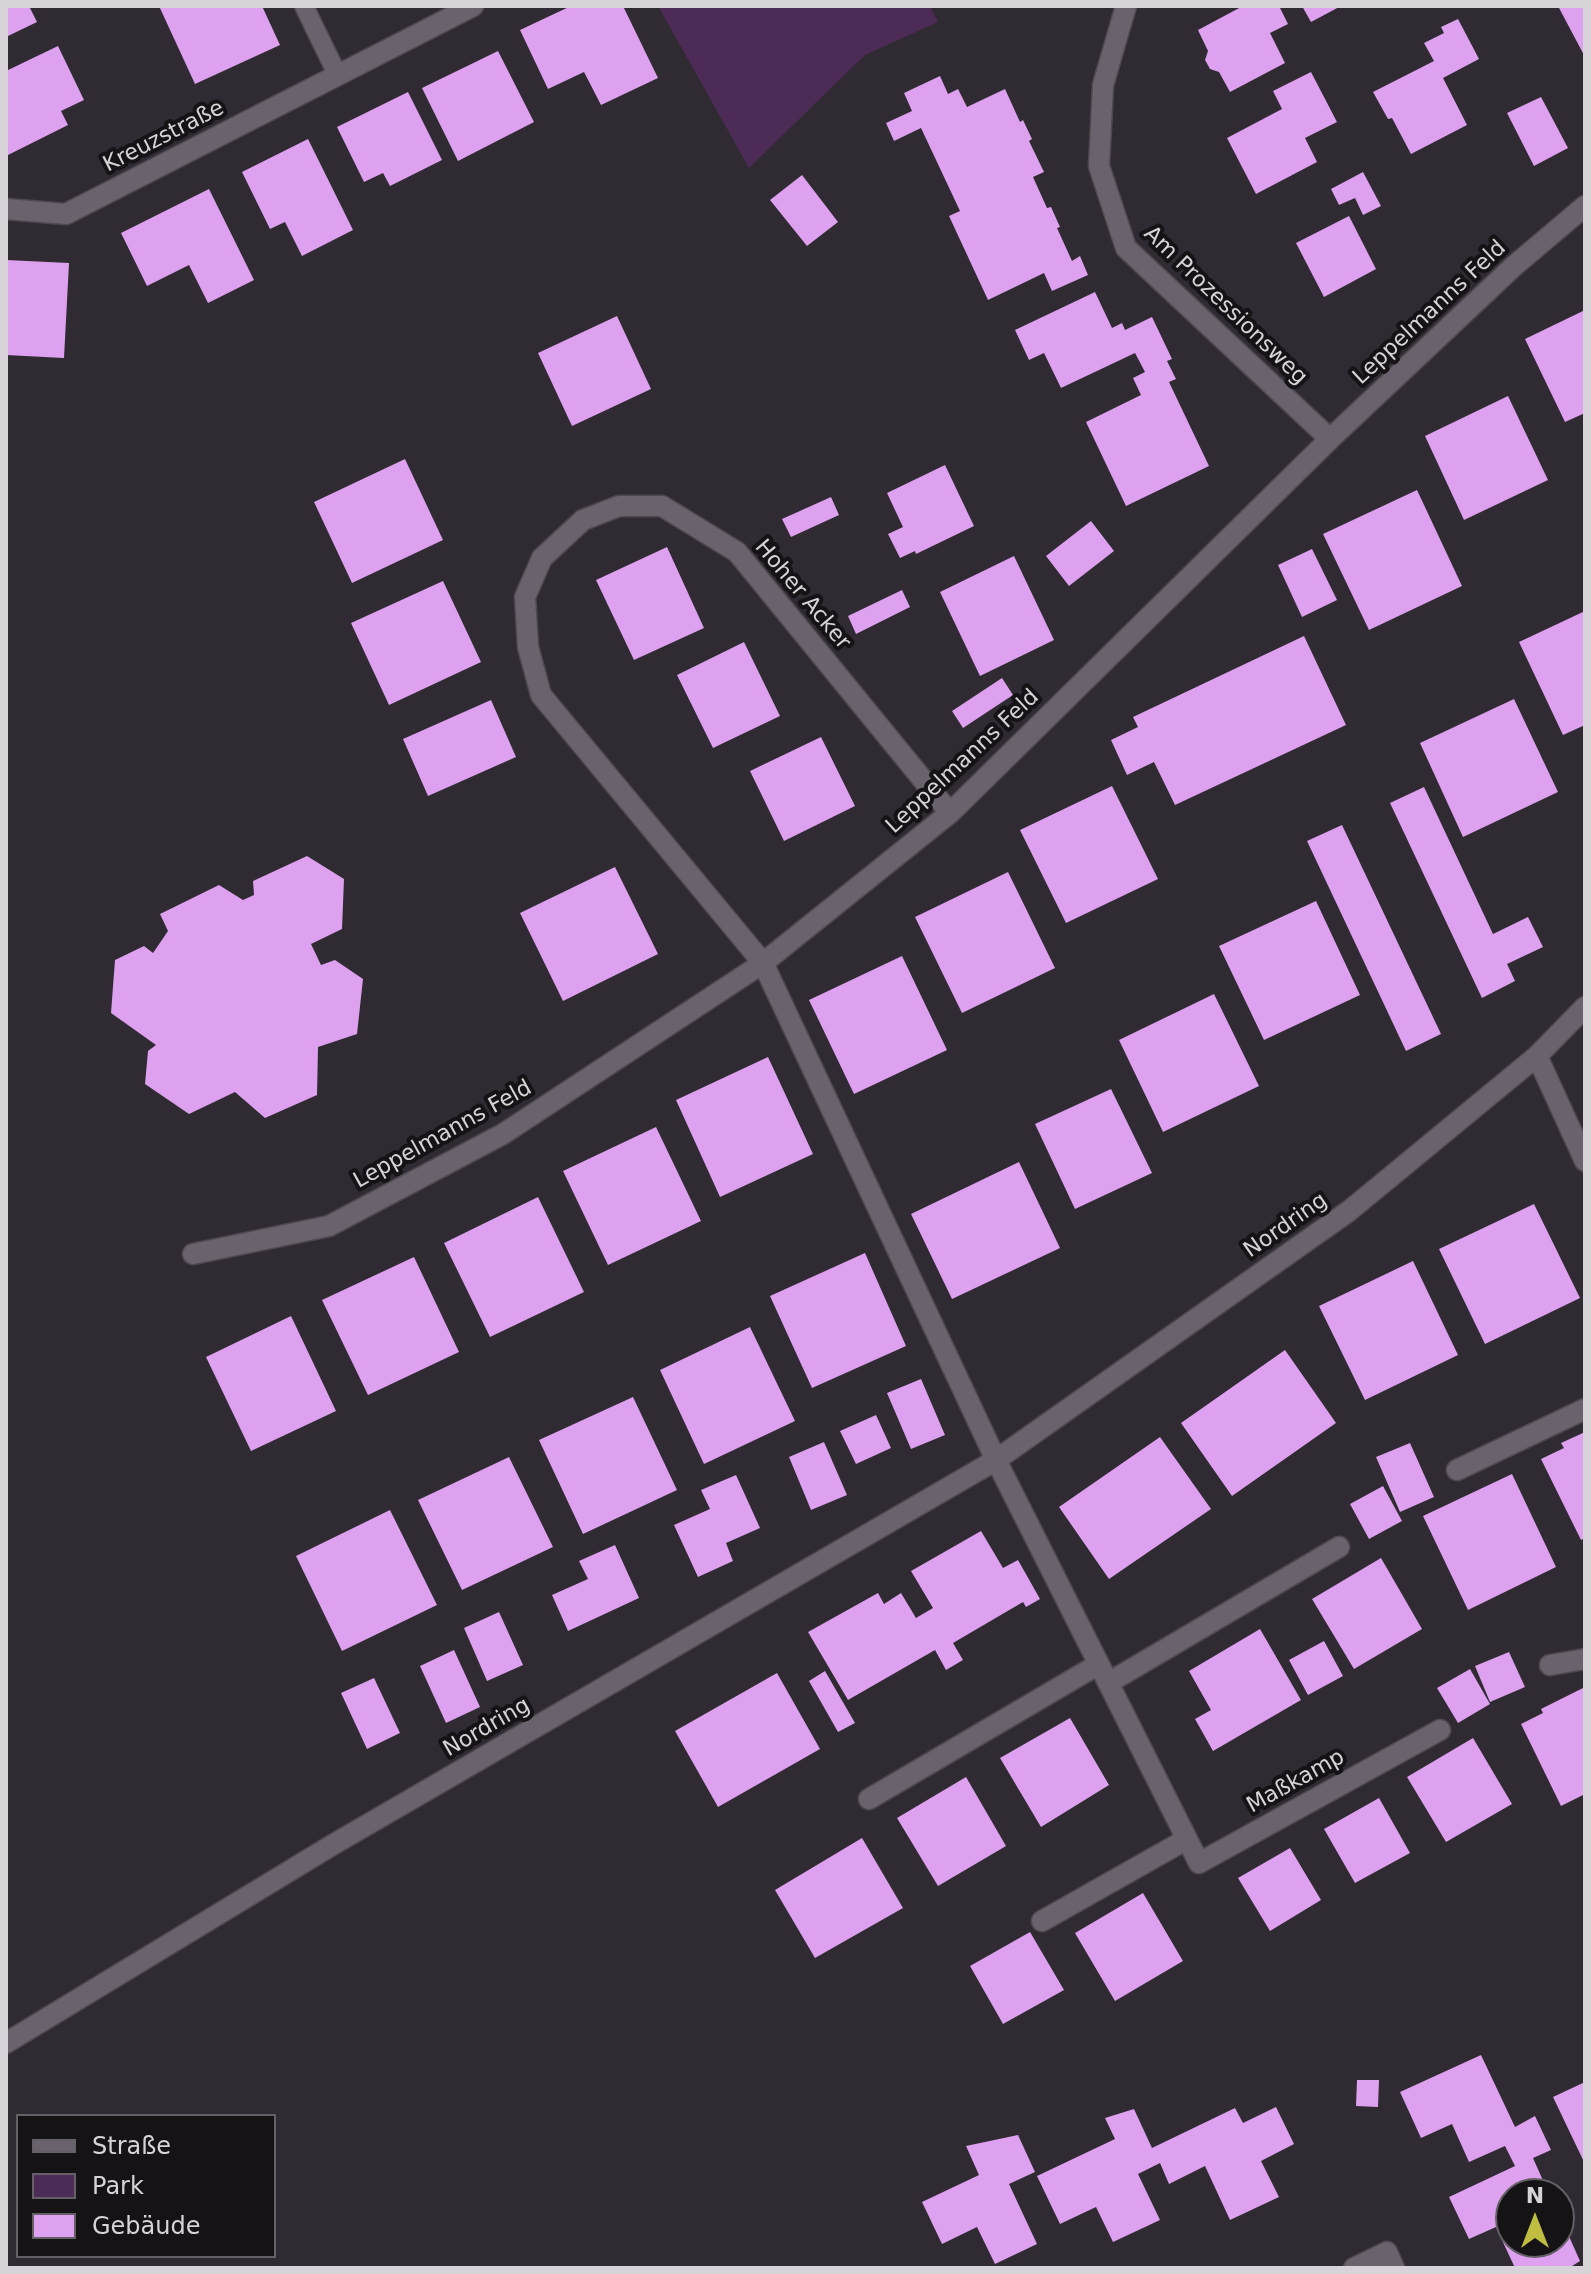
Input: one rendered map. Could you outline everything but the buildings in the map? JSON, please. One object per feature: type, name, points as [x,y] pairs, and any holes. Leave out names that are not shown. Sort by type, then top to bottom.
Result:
[{"type":"street","name":"Kreuzstraße","points":[[6,209],[66,214],[473,6]]},
{"type":"street","name":"Am Prozessionsweg","points":[[1126,6],[1103,85],[1099,166],[1126,248],[1330,439]]},
{"type":"street","name":"Leppelmanns Feld","points":[[193,1254],[329,1226],[503,1134],[763,963],[950,813],[1330,439],[1514,266],[1585,206]]},
{"type":"street","name":"Hoher Acker","points":[[763,963],[541,695],[528,647],[525,597],[542,558],[583,520],[619,506],[662,506],[737,552],[950,813]]},
{"type":"street","points":[[763,963],[996,1460]]},
{"type":"street","name":"Nordring","points":[[6,2043],[334,1844],[996,1460],[1349,1211],[1537,1056],[1585,1007]]},
{"type":"street","points":[[1537,1056],[1585,1161]]},
{"type":"street","points":[[1457,1470],[1585,1409]]},
{"type":"street","name":"Maßkamp","points":[[996,1460],[1199,1863],[1440,1730]]},
{"type":"street","points":[[1108,1683],[1339,1547]]},
{"type":"street","points":[[1550,1665],[1585,1659]]},
{"type":"street","points":[[869,1799],[1099,1664]]},
{"type":"street","points":[[1042,1921],[1187,1839]]},
{"type":"street","points":[[1354,2268],[1387,2252],[1394,2268]]},
{"type":"lane","points":[[304,6],[338,76]]},
{"type":"green space","points":[[658,6],[930,6],[938,22],[865,55],[749,168]]}]
